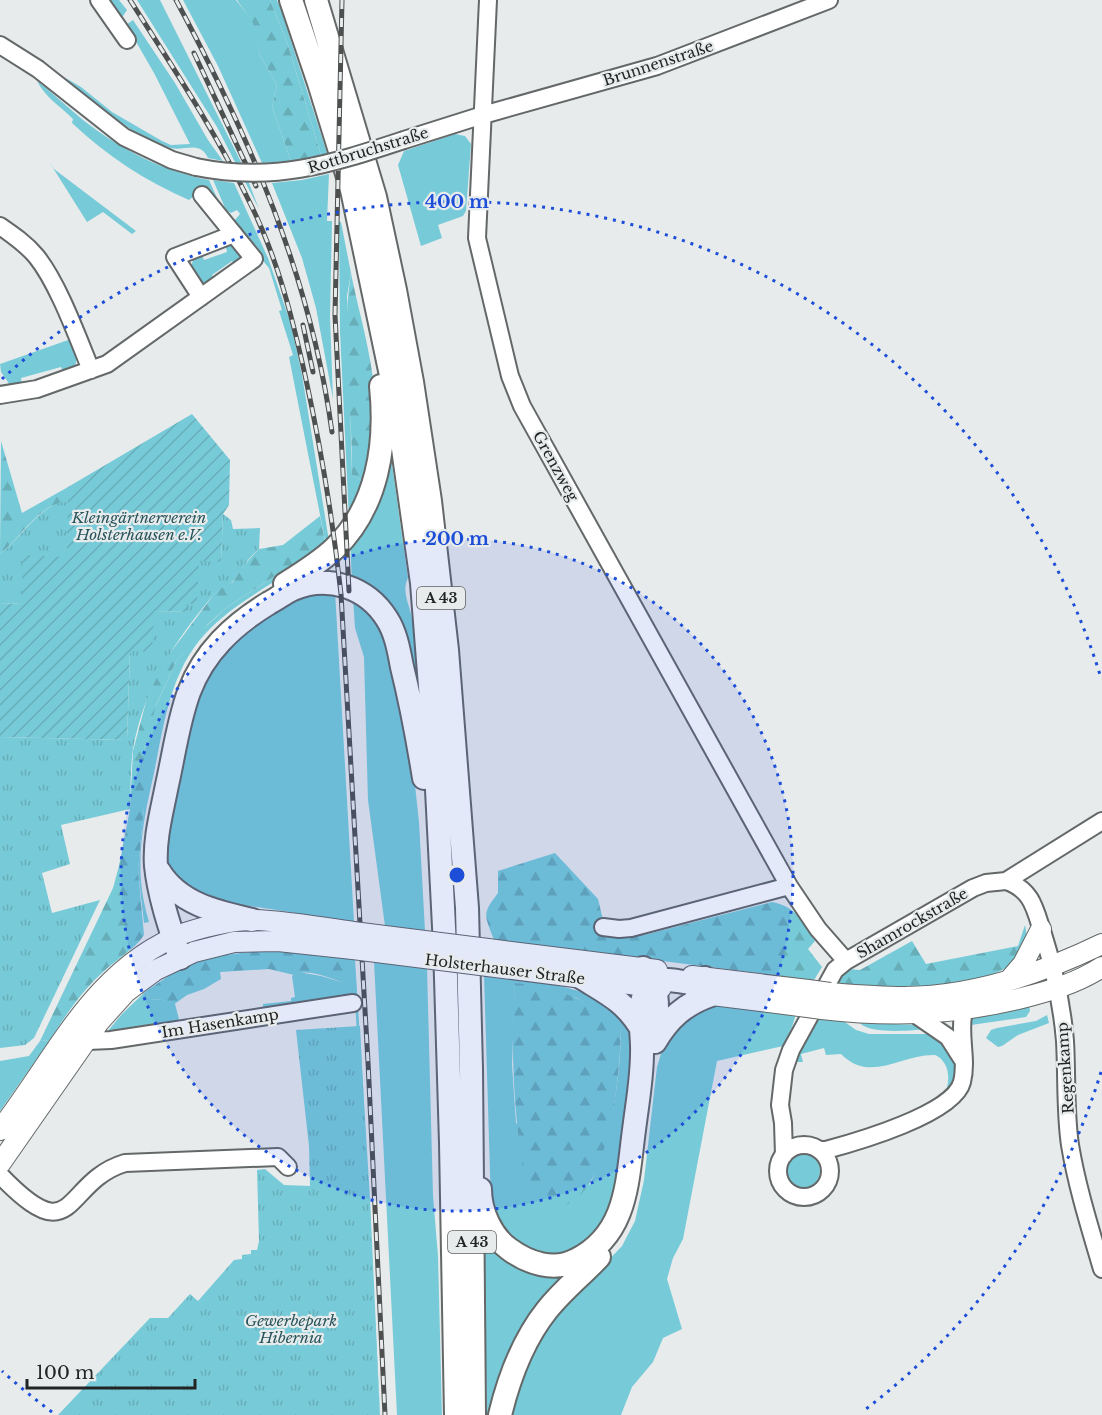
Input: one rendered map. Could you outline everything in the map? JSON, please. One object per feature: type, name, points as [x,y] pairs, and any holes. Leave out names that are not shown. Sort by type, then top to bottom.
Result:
[{"type":"highway","name":"A 43","points":[[291,0],[352,190],[396,399],[422,584],[435,751],[441,870],[450,1120],[456,1415]]},
{"type":"highway","name":"A 43","points":[[316,0],[375,197],[412,382],[428,490],[447,650],[467,908],[474,1415]]},
{"type":"highway","points":[[171,950],[155,926],[148,896],[146,860],[156,799],[182,687],[196,661],[220,630],[242,612],[332,551],[352,528],[367,502],[377,470],[382,430],[382,401],[373,314],[374,292]]},
{"type":"highway","points":[[171,950],[156,867],[156,844],[178,730],[190,691],[204,663],[219,641],[246,618],[292,590],[309,584],[326,583],[350,587],[371,600],[393,630],[416,732],[431,829],[441,870]]},
{"type":"highway","points":[[156,867],[170,886],[191,902],[252,920]]},
{"type":"highway","points":[[501,1415],[509,1380],[527,1341],[546,1311],[616,1240],[630,1210],[636,1182],[650,1065],[648,1037],[626,1007],[582,978]]},
{"type":"highway","points":[[471,1069],[477,1093],[480,1195],[495,1237],[517,1255],[531,1262],[550,1266],[570,1264],[587,1255],[602,1242],[614,1225],[625,1198],[642,1064],[648,1037],[658,1007],[650,981],[673,980],[708,986],[697,1000],[676,1013],[648,1037]]},
{"type":"main road","name":"Holsterhauser Straße","points":[[0,1130],[75,1023],[104,986],[130,963],[171,950],[220,924],[252,920],[353,940],[650,981]]},
{"type":"main road","points":[[1008,981],[1023,964],[1041,929]]},
{"type":"main road","name":"Holsterhauser Straße","points":[[0,1164],[99,1022],[120,998],[171,950],[252,941],[353,940]]},
{"type":"main road","points":[[826,1001],[918,997],[964,992],[1008,981],[1102,944]]},
{"type":"main road","name":"Holsterhauser Straße","points":[[488,958],[582,978],[650,981]]},
{"type":"main road","points":[[708,986],[826,1001],[888,1015],[916,1015],[996,1004],[1058,988],[1102,967]]},
{"type":"street","points":[[99,0],[127,40]]},
{"type":"street","name":"Grenzweg","points":[[488,0],[477,237],[510,376],[522,406],[789,886]]},
{"type":"street","name":"Brunnenstraße","points":[[483,115],[657,66],[829,0]]},
{"type":"street","name":"Rottbruchstraße","points":[[0,45],[38,69],[124,137],[163,156],[196,167],[248,174],[299,170],[346,159],[483,115]]},
{"type":"street","points":[[0,395],[37,389],[91,370],[120,356],[254,259],[202,195]]},
{"type":"street","points":[[0,226],[22,242],[49,274],[91,370]]},
{"type":"street","points":[[201,297],[175,257],[234,234]]},
{"type":"street","name":"Shamrockstraße","points":[[789,886],[818,929],[846,961],[974,888],[986,883],[1006,881],[1102,821]]},
{"type":"street","name":"Regenkamp","points":[[1006,881],[1025,891],[1032,903],[1053,965],[1065,1040],[1070,1143],[1102,1269]]},
{"type":"street","points":[[603,927],[632,928],[789,886]]},
{"type":"street","points":[[784,1155],[781,1094],[783,1077],[791,1050],[827,981],[846,961]]},
{"type":"street","name":"Im Hasenkamp","points":[[87,1041],[111,1040],[353,1003]]},
{"type":"street","points":[[783,1123],[789,1127],[798,1142],[811,1148],[825,1157],[829,1166],[829,1175],[822,1189],[810,1196],[800,1196],[787,1191],[780,1179],[779,1166],[784,1155],[792,1148],[811,1148],[826,1150],[863,1140],[934,1111],[947,1103],[960,1087],[963,1076],[964,1050],[961,1025],[964,1010]]},
{"type":"street","points":[[916,1015],[948,1037],[963,1061]]},
{"type":"street","points":[[829,1166],[863,1140]]},
{"type":"street","points":[[0,1175],[15,1191],[36,1207],[54,1212],[64,1210],[72,1204],[106,1170],[125,1163],[278,1156],[288,1167]]},
{"type":"green space","points":[[105,0],[119,0],[127,10],[119,22]]},
{"type":"green space","points":[[137,0],[160,0],[241,162],[259,209],[217,127]]},
{"type":"green space","points":[[183,0],[236,0],[254,23],[260,55],[277,85],[272,107],[291,161],[262,163],[218,66]]},
{"type":"green space","points":[[237,0],[270,0],[288,45],[321,155],[291,161],[272,107],[277,85],[260,55],[253,23]]},
{"type":"green space","points":[[270,0],[277,0],[281,10],[327,153],[321,155],[288,45]]},
{"type":"green space","points":[[133,20],[223,161],[208,158],[200,149],[167,147],[139,134],[100,107],[64,77],[81,87],[112,112],[162,141],[171,145],[190,144],[154,73],[135,40],[123,27]]},
{"type":"green space","points":[[37,81],[83,120],[142,158],[175,171],[209,180],[222,209],[204,188],[189,200],[157,185],[113,157],[72,123],[73,119],[48,97]]},
{"type":"green space","points":[[455,134],[465,136],[471,144],[466,211],[463,216],[438,225],[442,238],[421,246],[398,165],[404,151]]},
{"type":"green space","points":[[48,160],[54,169],[136,231],[132,234],[103,212],[87,222]]},
{"type":"green space","points":[[329,174],[327,221],[332,221],[330,317],[333,399],[316,308],[302,258],[272,183]]},
{"type":"green space","points":[[213,180],[234,183],[268,258],[291,324],[302,375],[329,541],[301,564],[226,614],[205,634],[184,665],[165,718],[143,827],[140,867],[149,922],[144,923],[138,870],[144,807],[144,749],[152,714],[176,662],[201,631],[227,607],[309,554],[325,540],[289,357],[293,355],[269,268],[240,233],[234,221],[240,214],[237,210],[231,213],[226,210]]},
{"type":"green space","points":[[339,222],[341,222],[351,273],[347,296],[352,475],[366,483],[349,519],[340,332]]},
{"type":"green space","points":[[225,244],[233,245],[239,253],[240,261],[237,267],[232,261],[212,275],[216,282],[200,283],[191,267],[194,257],[201,252],[204,260],[227,252]]},
{"type":"green space","points":[[351,273],[370,360],[375,396],[374,431],[366,483],[352,475],[347,349]]},
{"type":"green space","points":[[71,339],[77,357],[75,367],[64,374],[61,367],[21,378],[22,386],[10,385],[1,372],[0,364]]},
{"type":"green space","name":"Kleingärtnerverein Holsterhausen e.V.","points":[[192,414],[230,460],[229,505],[223,514],[221,562],[199,561],[197,604],[187,604],[187,612],[154,611],[152,652],[130,651],[127,740],[0,737],[0,603],[21,604],[23,555],[67,557],[68,487]]},
{"type":"green space","points":[[1,441],[22,513],[68,487],[69,502],[48,508],[39,514],[0,554]]},
{"type":"green space","points":[[389,443],[408,578],[405,588],[415,640],[419,705],[408,664],[352,582],[350,540]]},
{"type":"green space","points":[[61,502],[69,502],[68,557],[21,604],[0,603],[0,554],[43,512]]},
{"type":"green space","points":[[223,514],[231,520],[233,529],[260,528],[259,549],[232,582],[217,591],[200,611],[174,647],[153,684],[138,726],[133,749],[130,809],[61,825],[70,864],[42,873],[52,913],[100,900],[34,1038],[25,1045],[0,1048],[0,737],[127,740],[130,651],[154,611],[187,612],[187,604],[199,561],[221,561]]},
{"type":"green space","points":[[320,516],[325,541],[309,554],[227,607],[208,624],[176,662],[156,705],[144,749],[144,807],[138,870],[144,935],[87,988],[50,1040],[40,1041],[113,888],[130,809],[133,751],[147,698],[162,664],[217,590],[233,582],[240,570],[259,549],[283,545]]},
{"type":"green space","points":[[335,591],[354,922],[224,902],[199,893],[165,871],[164,835],[194,701],[229,643],[294,598]]},
{"type":"green space","points":[[353,598],[375,615],[386,643],[413,767],[419,822],[425,931],[385,926],[368,800],[364,657],[355,628]]},
{"type":"green space","points":[[555,853],[598,899],[604,924],[629,933],[644,935],[772,902],[787,907],[802,921],[815,941],[808,949],[822,967],[814,980],[494,940],[486,915],[498,893],[498,871]]},
{"type":"green space","points":[[1025,925],[1024,949],[1009,966],[984,977],[952,984],[918,986],[835,983],[840,975],[849,969],[860,970],[912,941],[926,964],[1018,946]]},
{"type":"green space","points":[[268,951],[354,958],[346,977],[341,982],[311,973],[294,975],[269,969],[220,972],[221,979],[204,989],[187,995],[173,1005],[163,1000],[150,999],[146,991],[191,964],[235,954]]},
{"type":"green space","points":[[354,958],[370,1198],[380,1415],[355,1001],[263,1009],[263,1004],[291,1001],[291,998],[295,997],[292,976],[298,972],[341,982]]},
{"type":"green space","points":[[374,961],[427,967],[442,1415],[397,1415]]},
{"type":"green space","points":[[484,974],[564,987],[580,991],[608,1004],[635,1030],[620,1182],[595,1240],[553,1259],[508,1240],[491,1205]],"holes":[[[515,983],[577,998],[621,1022],[614,1105],[604,1146],[590,1185],[516,1123],[512,1065]]]},
{"type":"green space","points":[[515,983],[557,991],[596,1007],[621,1022],[616,1096],[603,1154],[592,1179],[579,1197],[562,1206],[544,1205],[528,1197],[519,1143],[514,1090]]},
{"type":"green space","points":[[146,991],[150,999],[175,1004],[179,1019],[173,1024],[107,1032],[122,1014]]},
{"type":"green space","points":[[1029,1004],[1030,1011],[1026,1017],[964,1026],[968,1017]]},
{"type":"green space","points":[[710,1006],[796,1014],[783,1046],[717,1061],[683,1239],[673,1258],[667,1279],[682,1329],[663,1338],[653,1362],[632,1387],[621,1415],[506,1415],[513,1390],[546,1326],[622,1246],[635,1221],[644,1180],[657,1067],[664,1044],[674,1024]]},
{"type":"green space","points":[[1047,1015],[1049,1023],[1018,1035],[1002,1046],[998,1047],[986,1038],[991,1030],[1036,1021]]},
{"type":"green space","points":[[815,1016],[842,1020],[856,1030],[869,1034],[940,1034],[956,1067],[951,1090],[947,1088],[948,1073],[945,1065],[935,1055],[875,1067],[863,1067],[852,1063],[841,1054],[826,1055],[824,1048],[801,1054],[803,1062],[794,1061]]},
{"type":"green space","points":[[860,1023],[921,1025],[931,1029],[883,1030],[865,1027]]},
{"type":"green space","name":"Gewerbepark Hibernia","points":[[360,1026],[380,1415],[58,1415],[150,1318],[168,1318],[190,1294],[198,1301],[234,1260],[242,1259],[242,1255],[251,1254],[251,1250],[257,1250],[259,1241],[257,1170],[265,1169],[284,1185],[310,1186],[309,1146],[296,1030]]},
{"type":"green space","points":[[50,1040],[0,1111],[0,1061],[29,1056],[40,1041]]},
{"type":"green space","points":[[803,1154],[815,1159],[820,1171],[815,1183],[803,1188],[791,1183],[786,1171],[791,1159]]},
{"type":"green space","points":[[483,1226],[489,1237],[575,1268],[557,1292],[493,1415],[487,1415]]},
{"type":"railway","points":[[130,0],[208,125],[260,223],[289,309],[321,457],[341,594],[368,1062],[385,1415]]},
{"type":"railway","points":[[176,0],[228,103],[274,209],[309,318],[332,432]]},
{"type":"railway","points":[[342,0],[335,315],[349,591]]},
{"type":"railway","points":[[194,53],[256,186]]},
{"type":"railway","points":[[303,325],[313,372]]}]
